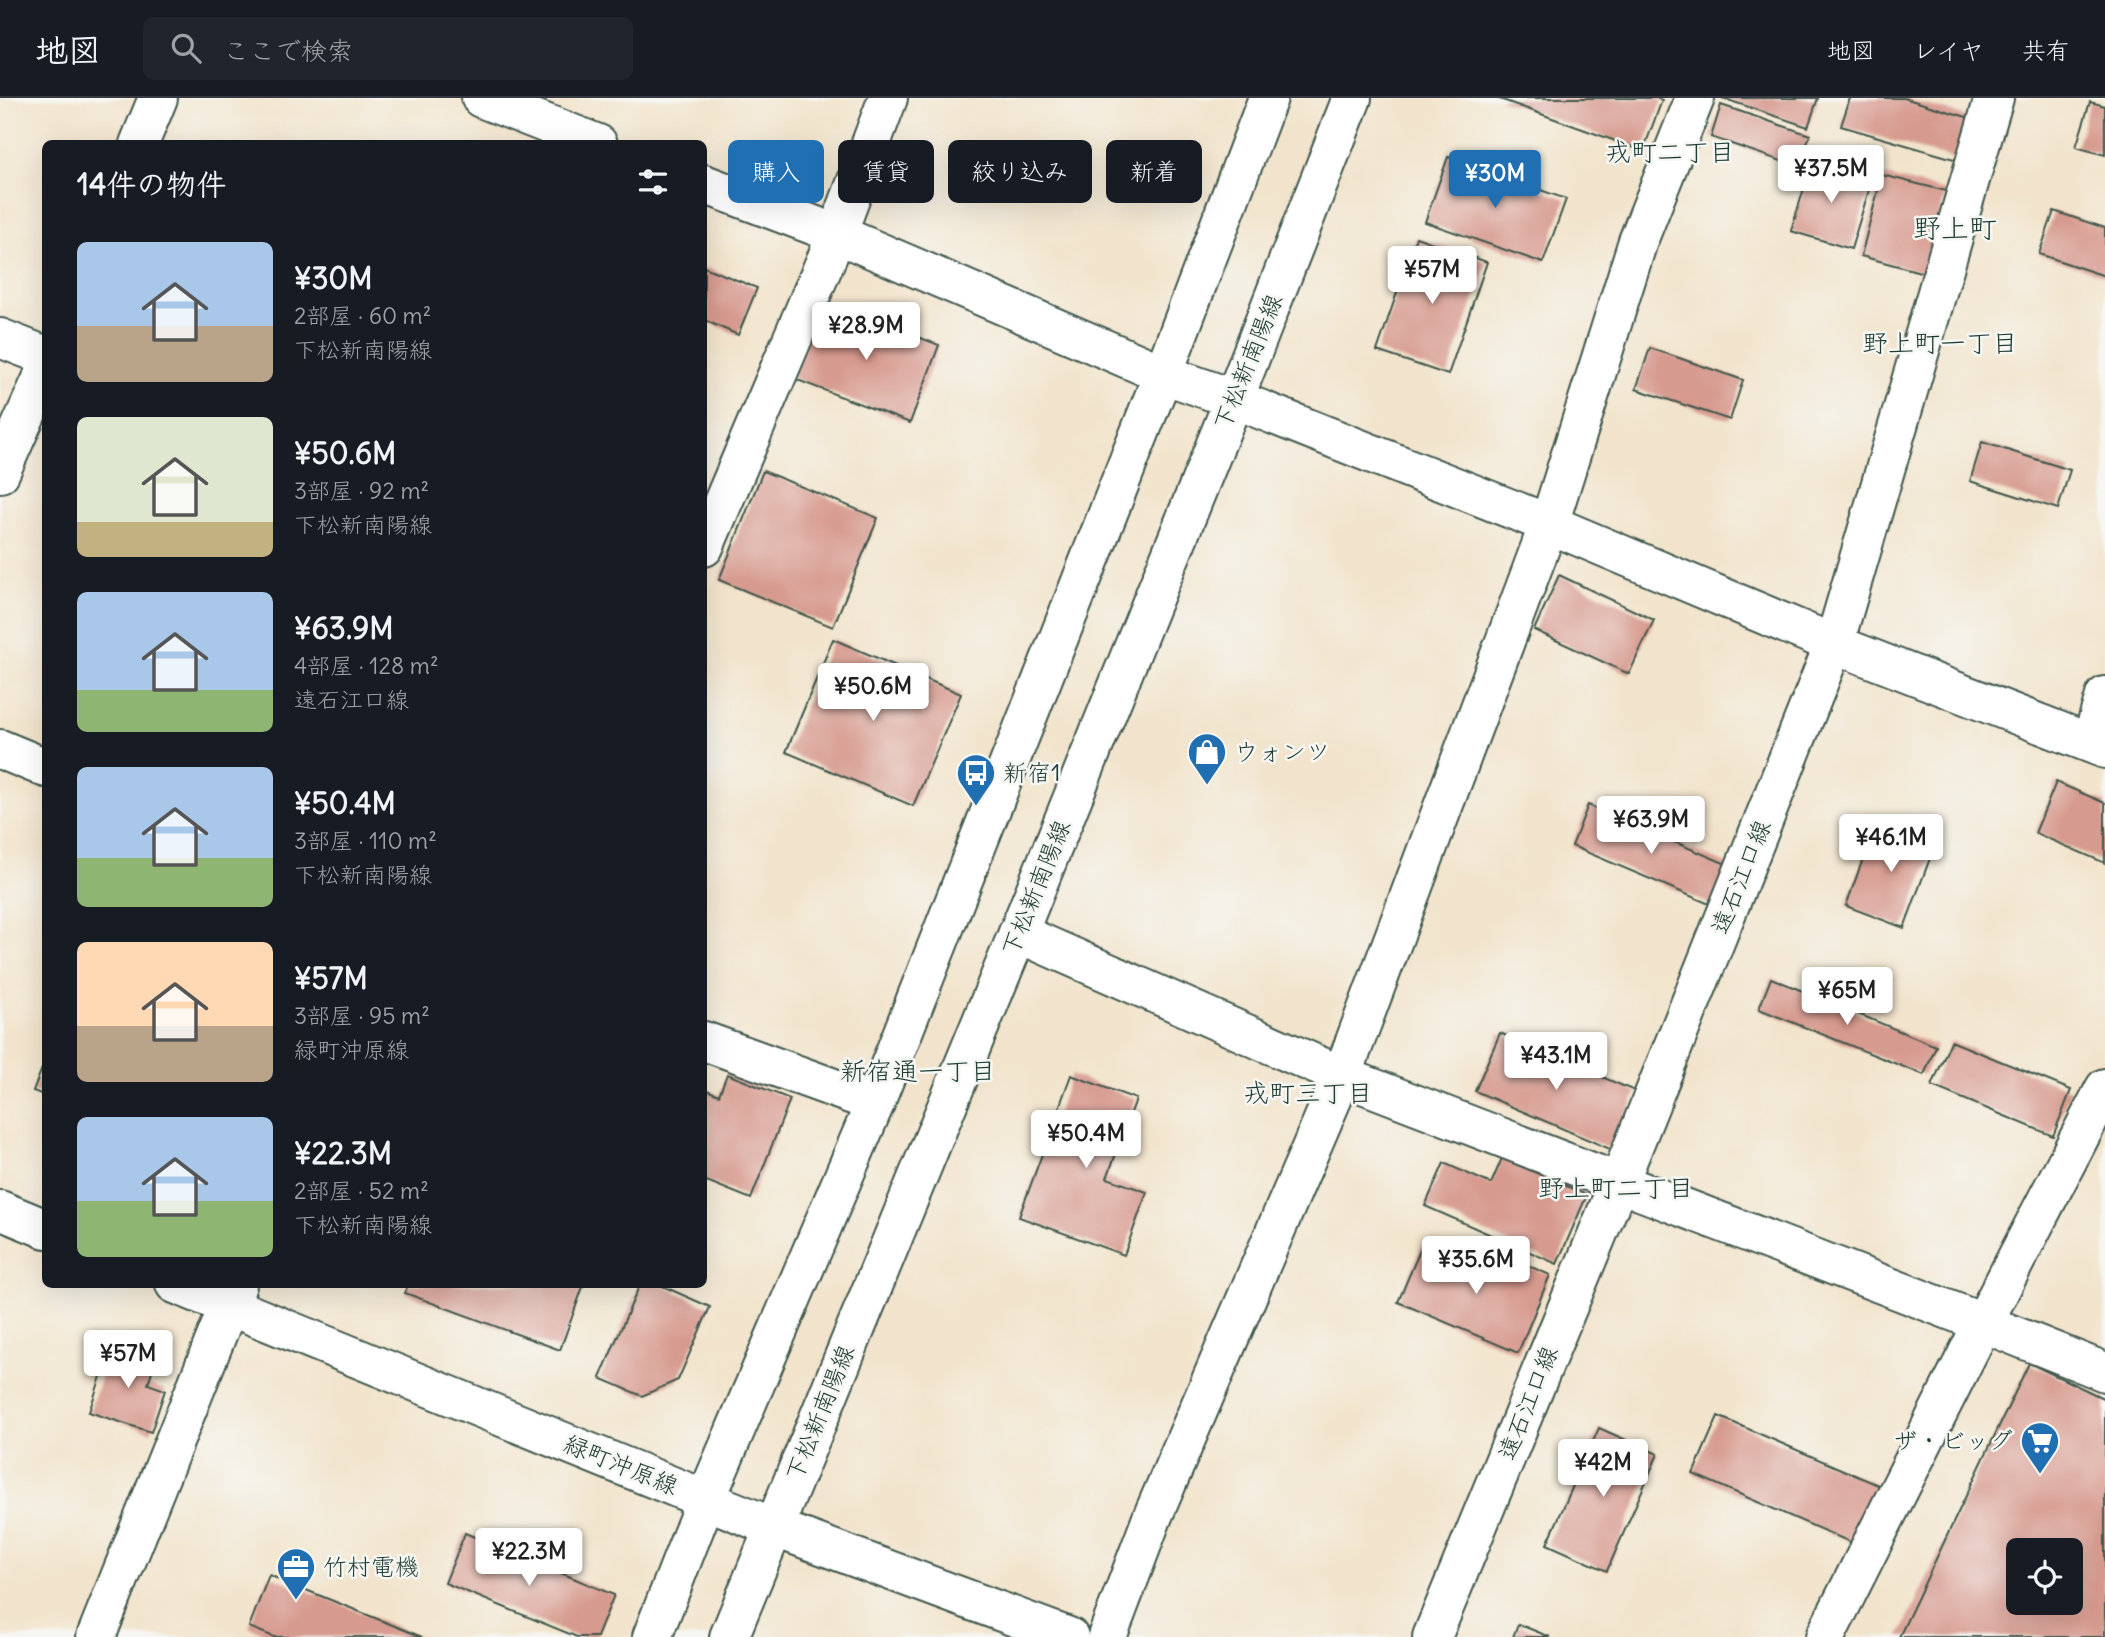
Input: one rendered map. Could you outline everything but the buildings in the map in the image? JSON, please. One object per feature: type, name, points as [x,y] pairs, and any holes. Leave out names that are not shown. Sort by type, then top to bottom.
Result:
[{"type":"street","points":[[141,140],[158,98]]},
{"type":"street","points":[[481,98],[529,120],[586,140]]},
{"type":"street","points":[[707,540],[837,234],[888,98]]},
{"type":"street","points":[[652,1637],[706,1499],[875,1103],[1163,374],[1268,98]]},
{"type":"street","name":"下松新南陽線","points":[[729,1637],[1018,933],[1234,399],[1352,98]]},
{"type":"street","points":[[1107,1637],[1152,1518],[1342,1076],[1549,524],[1638,241],[1695,98]]},
{"type":"street","name":"遠石江口線","points":[[1432,1637],[1619,1182],[1834,644],[1994,98]]},
{"type":"street","points":[[707,185],[837,234],[1163,374],[1234,399],[1549,524],[1834,644],[2098,746],[2105,696]]},
{"type":"street","points":[[0,338],[42,354]]},
{"type":"street","points":[[0,473],[42,379]]},
{"type":"street","points":[[0,749],[42,766]]},
{"type":"street","points":[[1018,933],[1342,1076],[2105,1372]]},
{"type":"street","points":[[707,1042],[875,1103]]},
{"type":"street","points":[[1825,1637],[2105,1088]]},
{"type":"street","points":[[0,1210],[42,1227]]},
{"type":"street","name":"緑町沖原線","points":[[194,1288],[233,1296],[773,1527],[1069,1637]]},
{"type":"street","points":[[96,1637],[233,1296]]},
{"type":"place","name":"ウォンツ","points":[[1207,786]]},
{"type":"place","name":"新宿1","points":[[976,807]]},
{"type":"place","name":"ザ・ビッグ","points":[[2040,1475]]},
{"type":"place","name":"竹村電機","points":[[296,1601]]},
{"type":"district","name":"戎町二丁目","points":[[1670,152]]},
{"type":"district","name":"野上町","points":[[1955,228]]},
{"type":"district","name":"野上町一丁目","points":[[1940,343]]},
{"type":"district","name":"新宿通一丁目","points":[[918,1071]]},
{"type":"district","name":"戎町三丁目","points":[[1308,1093]]},
{"type":"district","name":"野上町二丁目","points":[[1616,1188]]}]
